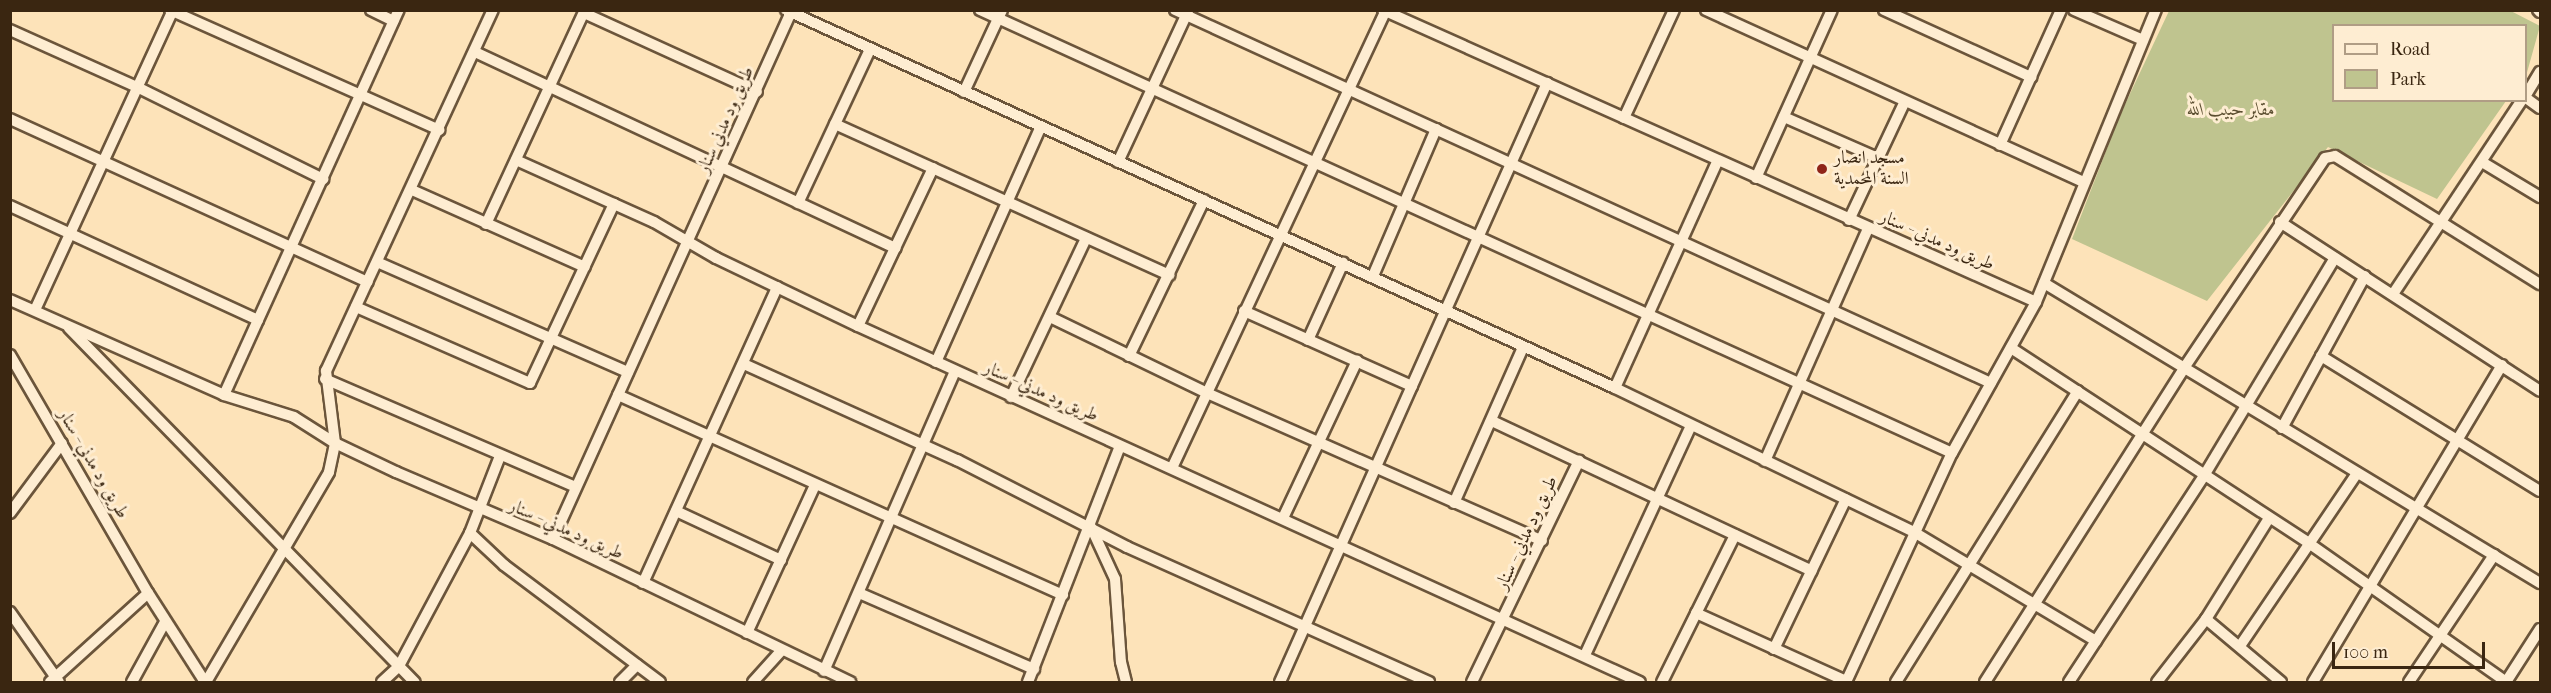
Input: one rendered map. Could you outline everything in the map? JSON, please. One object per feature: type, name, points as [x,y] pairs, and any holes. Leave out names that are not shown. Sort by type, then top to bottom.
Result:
[{"type":"street","points":[[371,10],[394,21]]},
{"type":"street","points":[[224,395],[399,10]]},
{"type":"street","points":[[335,442],[326,379],[356,307],[476,52],[493,10]]},
{"type":"street","points":[[980,10],[1001,15],[1153,90],[1952,453]]},
{"type":"street","points":[[1175,10],[1187,13],[1510,164],[1991,383]]},
{"type":"street","points":[[1624,118],[1674,10]]},
{"type":"street","points":[[1706,10],[1904,104],[2085,182]]},
{"type":"street","points":[[1756,178],[1832,10]]},
{"type":"street","points":[[1884,10],[2031,77]]},
{"type":"street","points":[[2000,146],[2061,10]]},
{"type":"street","points":[[2074,10],[2143,40]]},
{"type":"street","points":[[1695,613],[1846,682],[1952,453],[2036,302],[2156,10]]},
{"type":"street","points":[[35,310],[172,11],[439,130]]},
{"type":"street","points":[[790,11],[1373,276],[1846,499],[1914,532],[2096,641]]},
{"type":"street","name":"طريق ود مدني سنار","points":[[553,539],[723,168],[790,11]]},
{"type":"street","points":[[1172,468],[1312,163],[1350,90],[1385,11]]},
{"type":"street","name":"طريق ود مدني - سنار","points":[[1385,11],[1717,162],[2036,302]]},
{"type":"street","points":[[486,224],[584,12],[757,92]]},
{"type":"street","points":[[1118,162],[1187,13]]},
{"type":"street","points":[[964,92],[1001,15]]},
{"type":"street","points":[[10,30],[137,87],[323,179]]},
{"type":"street","points":[[798,203],[870,49]]},
{"type":"street","points":[[476,52],[896,248]]},
{"type":"street","points":[[2527,93],[2541,72]]},
{"type":"street","points":[[1280,682],[1374,468],[1448,311],[1547,83]]},
{"type":"street","points":[[2527,100],[2541,108]]},
{"type":"street","points":[[2393,294],[2521,102]]},
{"type":"street","points":[[1849,220],[1904,104]]},
{"type":"street","points":[[1784,117],[1878,158]]},
{"type":"street","points":[[10,119],[289,249],[368,282]]},
{"type":"street","points":[[835,124],[1169,275]]},
{"type":"street","points":[[936,362],[1041,126]]},
{"type":"street","points":[[1373,276],[1436,129]]},
{"type":"street","points":[[1985,682],[2037,605],[2186,365],[2280,222],[2331,156],[2541,284]]},
{"type":"street","name":"طريق ود مدني - سنار","points":[[516,160],[614,204],[858,326],[1120,446],[1342,543],[1640,682]]},
{"type":"street","points":[[1614,388],[1717,162]]},
{"type":"street","points":[[2482,162],[2541,197]]},
{"type":"street","points":[[858,326],[933,168]]},
{"type":"street","points":[[412,190],[585,267]]},
{"type":"street","points":[[1129,356],[1204,200]]},
{"type":"street","points":[[356,307],[530,383],[614,204]]},
{"type":"street","points":[[10,206],[258,320]]},
{"type":"street","points":[[2280,222],[2541,391]]},
{"type":"street","points":[[1766,461],[1834,312],[1868,229]]},
{"type":"street","points":[[1011,397],[1086,238]]},
{"type":"street","points":[[2069,682],[2205,474],[2335,258]]},
{"type":"street","points":[[377,262],[628,372]]},
{"type":"street","points":[[1308,340],[1343,263]]},
{"type":"street","points":[[2282,428],[2365,276]]},
{"type":"street","points":[[2044,283],[2186,365],[2282,428],[2541,583]]},
{"type":"street","points":[[643,583],[777,287]]},
{"type":"street","name":"طريق ود مدني - سنار","points":[[10,300],[224,395],[294,417],[335,442],[479,510],[553,539],[781,651],[850,682]]},
{"type":"street","points":[[1244,311],[1412,386]]},
{"type":"street","points":[[1050,316],[1207,393],[1542,541]]},
{"type":"street","name":"طريق ود مدني - سنار","points":[[65,324],[284,552],[415,682]]},
{"type":"street","points":[[1454,503],[1523,347]]},
{"type":"street","points":[[2011,348],[2310,544],[2506,682],[2541,629]]},
{"type":"street","name":"طريق ود مدني - سنار","points":[[10,355],[165,622],[205,682],[284,552],[329,472],[335,442]]},
{"type":"street","points":[[2321,356],[2541,491]]},
{"type":"street","points":[[1283,518],[1357,362]]},
{"type":"street","points":[[744,364],[924,444],[1137,552],[1429,682]]},
{"type":"street","points":[[2313,682],[2372,588],[2502,365]]},
{"type":"street","points":[[824,670],[955,371]]},
{"type":"street","points":[[326,379],[576,487]]},
{"type":"street","points":[[1896,682],[2078,391]]},
{"type":"street","points":[[618,395],[1063,595]]},
{"type":"street","name":"طريق ود مدني - سنار","points":[[1492,421],[1812,571]]},
{"type":"street","points":[[1585,655],[1691,426]]},
{"type":"street","points":[[10,513],[62,444]]},
{"type":"street","points":[[1028,682],[1120,446]]},
{"type":"street","points":[[382,682],[399,666],[470,533],[500,456]]},
{"type":"street","name":"طريق ود مدني - سنار","points":[[1472,682],[1579,461]]},
{"type":"street","points":[[2240,646],[2357,473]]},
{"type":"street","points":[[747,633],[815,485]]},
{"type":"street","points":[[1774,649],[1846,499]]},
{"type":"street","points":[[676,511],[781,560]]},
{"type":"street","points":[[2157,682],[2206,619],[2269,518]]},
{"type":"street","points":[[1089,526],[1115,579],[1121,662],[1126,682]]},
{"type":"street","points":[[470,533],[504,565],[660,682]]},
{"type":"street","points":[[1662,682],[1735,535]]},
{"type":"street","points":[[2409,682],[2494,555]]},
{"type":"street","points":[[10,612],[55,681],[148,593]]},
{"type":"street","points":[[859,593],[1034,669]]},
{"type":"street","points":[[2206,619],[2281,682]]},
{"type":"street","points":[[132,682],[165,622]]},
{"type":"street","points":[[758,681],[781,651]]},
{"type":"street","points":[[620,682],[637,665]]},
{"type":"green space","name":"مقابر حبيب الله","points":[[2509,10],[2540,26],[2527,72],[2527,24],[2332,24],[2332,102],[2505,102],[2437,199],[2328,147],[2207,301],[2072,239],[2120,115],[2169,11]]},
{"type":"place","name":"مسجد انصار السنة المحمدية","points":[[1822,169]]}]
